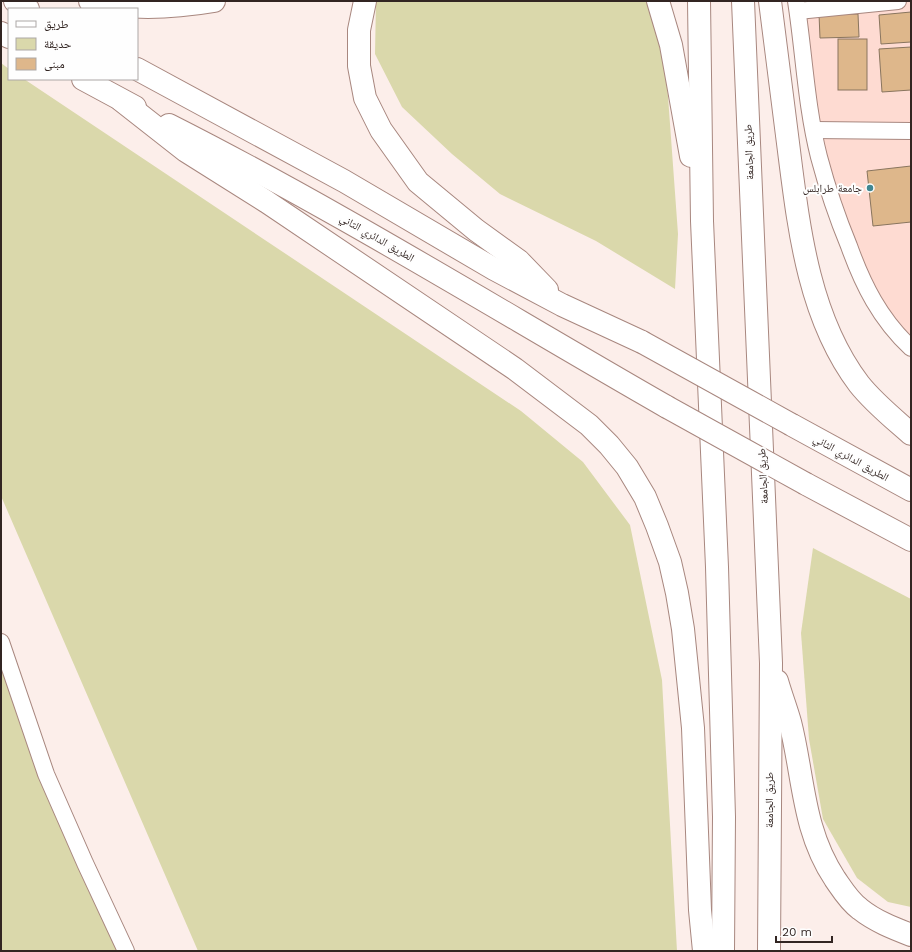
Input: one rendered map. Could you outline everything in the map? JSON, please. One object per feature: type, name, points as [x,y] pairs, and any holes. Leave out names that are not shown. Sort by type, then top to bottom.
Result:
[{"type":"highway","points":[[15,1],[26,8]]},
{"type":"highway","points":[[90,1],[143,8],[192,5],[214,1]]},
{"type":"highway","points":[[365,1],[359,30],[359,66],[365,98],[380,130],[418,182],[476,230],[519,261],[562,305]]},
{"type":"highway","points":[[658,1],[671,45],[702,220]]},
{"type":"highway","points":[[699,1],[702,220],[717,568],[723,794],[722,951]]},
{"type":"highway","name":"طريق الجامعة","points":[[743,1],[772,663],[769,951]]},
{"type":"highway","points":[[770,1],[799,225],[809,272],[823,317],[839,353],[859,383],[881,408],[911,434]]},
{"type":"highway","points":[[138,69],[344,181],[494,269],[562,305]]},
{"type":"highway","name":"الطريق الدائري الثاني","points":[[85,80],[235,158],[379,238],[507,315],[666,407],[844,505]]},
{"type":"highway","points":[[121,100],[186,151],[280,211],[515,369],[589,425],[609,445],[627,467],[645,497],[657,526],[670,562],[678,600],[693,728],[700,910],[704,951]]},
{"type":"highway","name":"الطريق الدائري الثاني","points":[[562,305],[642,342],[911,490]]},
{"type":"highway","points":[[844,505],[911,540]]},
{"type":"highway","points":[[844,505],[864,522],[911,553]]},
{"type":"highway","points":[[772,663],[790,722],[808,817],[816,845],[824,862],[843,892],[859,909],[882,924],[911,935]]},
{"type":"street","points":[[898,1],[797,6],[819,156],[839,220],[862,282],[894,332],[911,348]]},
{"type":"street","points":[[814,130],[911,131]]},
{"type":"street","points":[[894,332],[911,331]]},
{"type":"street","points":[[1,642],[46,774],[85,864],[126,951]]},
{"type":"shaded area","name":"جامعة طرابلس","points":[[796,1],[911,1],[911,348],[894,332],[839,220]]},
{"type":"green space","points":[[376,1],[658,1],[662,14],[678,234],[675,289],[596,241],[500,194],[452,154],[402,107],[375,54]]},
{"type":"green space","points":[[1,63],[8,68],[8,80],[25,80],[521,411],[583,462],[630,525],[662,680],[677,951],[198,951],[1,496]]},
{"type":"green space","points":[[813,548],[911,599],[911,907],[888,902],[857,878],[823,819],[809,739],[801,633]]},
{"type":"green space","points":[[1,642],[126,951],[1,951]]},
{"type":"building","points":[[911,12],[911,42],[881,44],[879,15]]},
{"type":"building","points":[[819,14],[858,14],[859,37],[820,38]]},
{"type":"building","points":[[838,39],[867,39],[867,90],[838,90]]},
{"type":"building","points":[[911,47],[911,90],[882,92],[879,49]]},
{"type":"building","points":[[911,166],[911,222],[873,226],[867,171]]},
{"type":"place","name":"جامعة طرابلس","points":[[870,188]]}]
